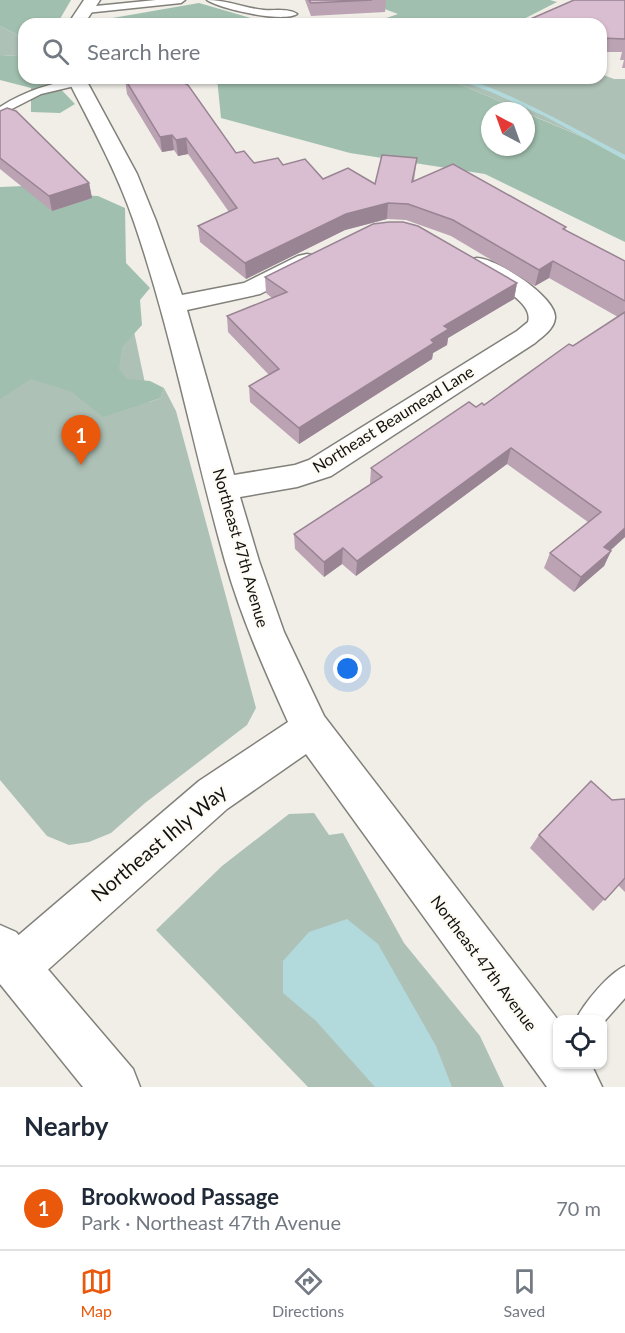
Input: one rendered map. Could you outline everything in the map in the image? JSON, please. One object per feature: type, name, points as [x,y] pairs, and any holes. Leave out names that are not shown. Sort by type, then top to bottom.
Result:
[{"type":"street","name":"Northeast 47th Avenue","points":[[79,84],[126,174],[146,221],[173,305],[242,561],[266,632],[310,729],[553,1054]]},
{"type":"street","points":[[173,305],[251,289],[330,250]]},
{"type":"street","name":"Northeast Beaumead Lane","points":[[223,488],[297,476],[320,468],[537,328],[543,318],[541,308],[531,296],[454,252]]},
{"type":"street","name":"Northeast Ihly Way","points":[[8,958],[146,851],[213,795],[310,729]]},
{"type":"street","points":[[8,958],[115,1087]]},
{"type":"lane","points":[[85,11],[181,0]]},
{"type":"lane","points":[[211,0],[262,13],[292,14]]},
{"type":"lane","points":[[4,94],[61,84]]},
{"type":"lane","points":[[0,112],[24,96],[40,89]]},
{"type":"lane","points":[[594,1015],[625,979]]},
{"type":"green space","points":[[0,0],[71,0],[60,18],[18,18],[18,35],[0,26]]},
{"type":"green space","points":[[360,0],[550,0],[557,2],[526,18],[386,18],[398,14]]},
{"type":"green space","points":[[199,3],[251,18],[112,18]]},
{"type":"green space","points":[[0,26],[18,35],[18,56],[0,55]]},
{"type":"green space","points":[[0,55],[18,56],[18,84],[56,84],[75,104],[60,113],[31,112],[31,88],[0,80]]},
{"type":"green space","points":[[607,76],[625,79],[625,155],[535,116],[535,102],[501,102],[459,84],[607,84]]},
{"type":"green space","points":[[218,84],[459,84],[501,102],[481,102],[481,156],[535,156],[535,117],[625,155],[625,242],[485,174],[350,153],[221,118]]},
{"type":"green space","points":[[24,186],[46,194],[98,196],[125,208],[126,263],[150,288],[140,300],[142,325],[122,347],[119,369],[127,379],[150,381],[164,388],[161,398],[103,417],[72,392],[31,379],[0,399],[0,187]]},
{"type":"green space","points":[[106,200],[149,402],[161,398],[164,388],[176,411],[256,708],[247,725],[145,803],[111,833],[89,842],[69,845],[47,836],[0,780],[0,243]]},
{"type":"green space","points":[[314,813],[329,835],[343,833],[404,943],[480,1036],[504,1087],[308,1087],[156,930],[222,866],[289,814]]},
{"type":"water","points":[[347,919],[378,944],[436,1046],[452,1087],[375,1087],[316,1021],[283,993],[283,961],[309,932]]},
{"type":"building","points":[[309,0],[372,0],[311,3]]},
{"type":"building","points":[[574,0],[625,0],[625,39],[607,38],[607,18],[533,18]]},
{"type":"building","points":[[128,84],[188,85],[236,153],[244,151],[254,163],[278,158],[283,165],[305,159],[323,179],[348,168],[375,184],[382,155],[417,158],[412,182],[453,164],[566,227],[563,229],[625,261],[625,301],[553,261],[539,270],[453,220],[408,204],[388,203],[346,214],[245,263],[198,226],[237,208],[186,138],[176,140],[172,135],[160,137]]},
{"type":"building","points":[[7,108],[16,111],[89,183],[49,196],[0,158],[0,111]]},
{"type":"building","points":[[403,222],[418,226],[517,283],[444,326],[449,329],[431,340],[434,343],[299,428],[249,386],[279,369],[227,316],[287,292],[265,277],[373,224]]},
{"type":"building","points":[[625,312],[625,528],[604,547],[611,551],[581,577],[550,553],[601,512],[511,448],[357,561],[343,548],[324,562],[294,534],[382,477],[371,468],[469,402],[476,407],[482,403],[484,405],[569,344],[573,346]]},
{"type":"building","points":[[591,781],[612,800],[625,799],[625,878],[605,900],[539,835]]},
{"type":"waterway","points":[[473,84],[548,116],[625,158]]},
{"type":"place","name":"Brookwood Passage","points":[[81,465]]}]
